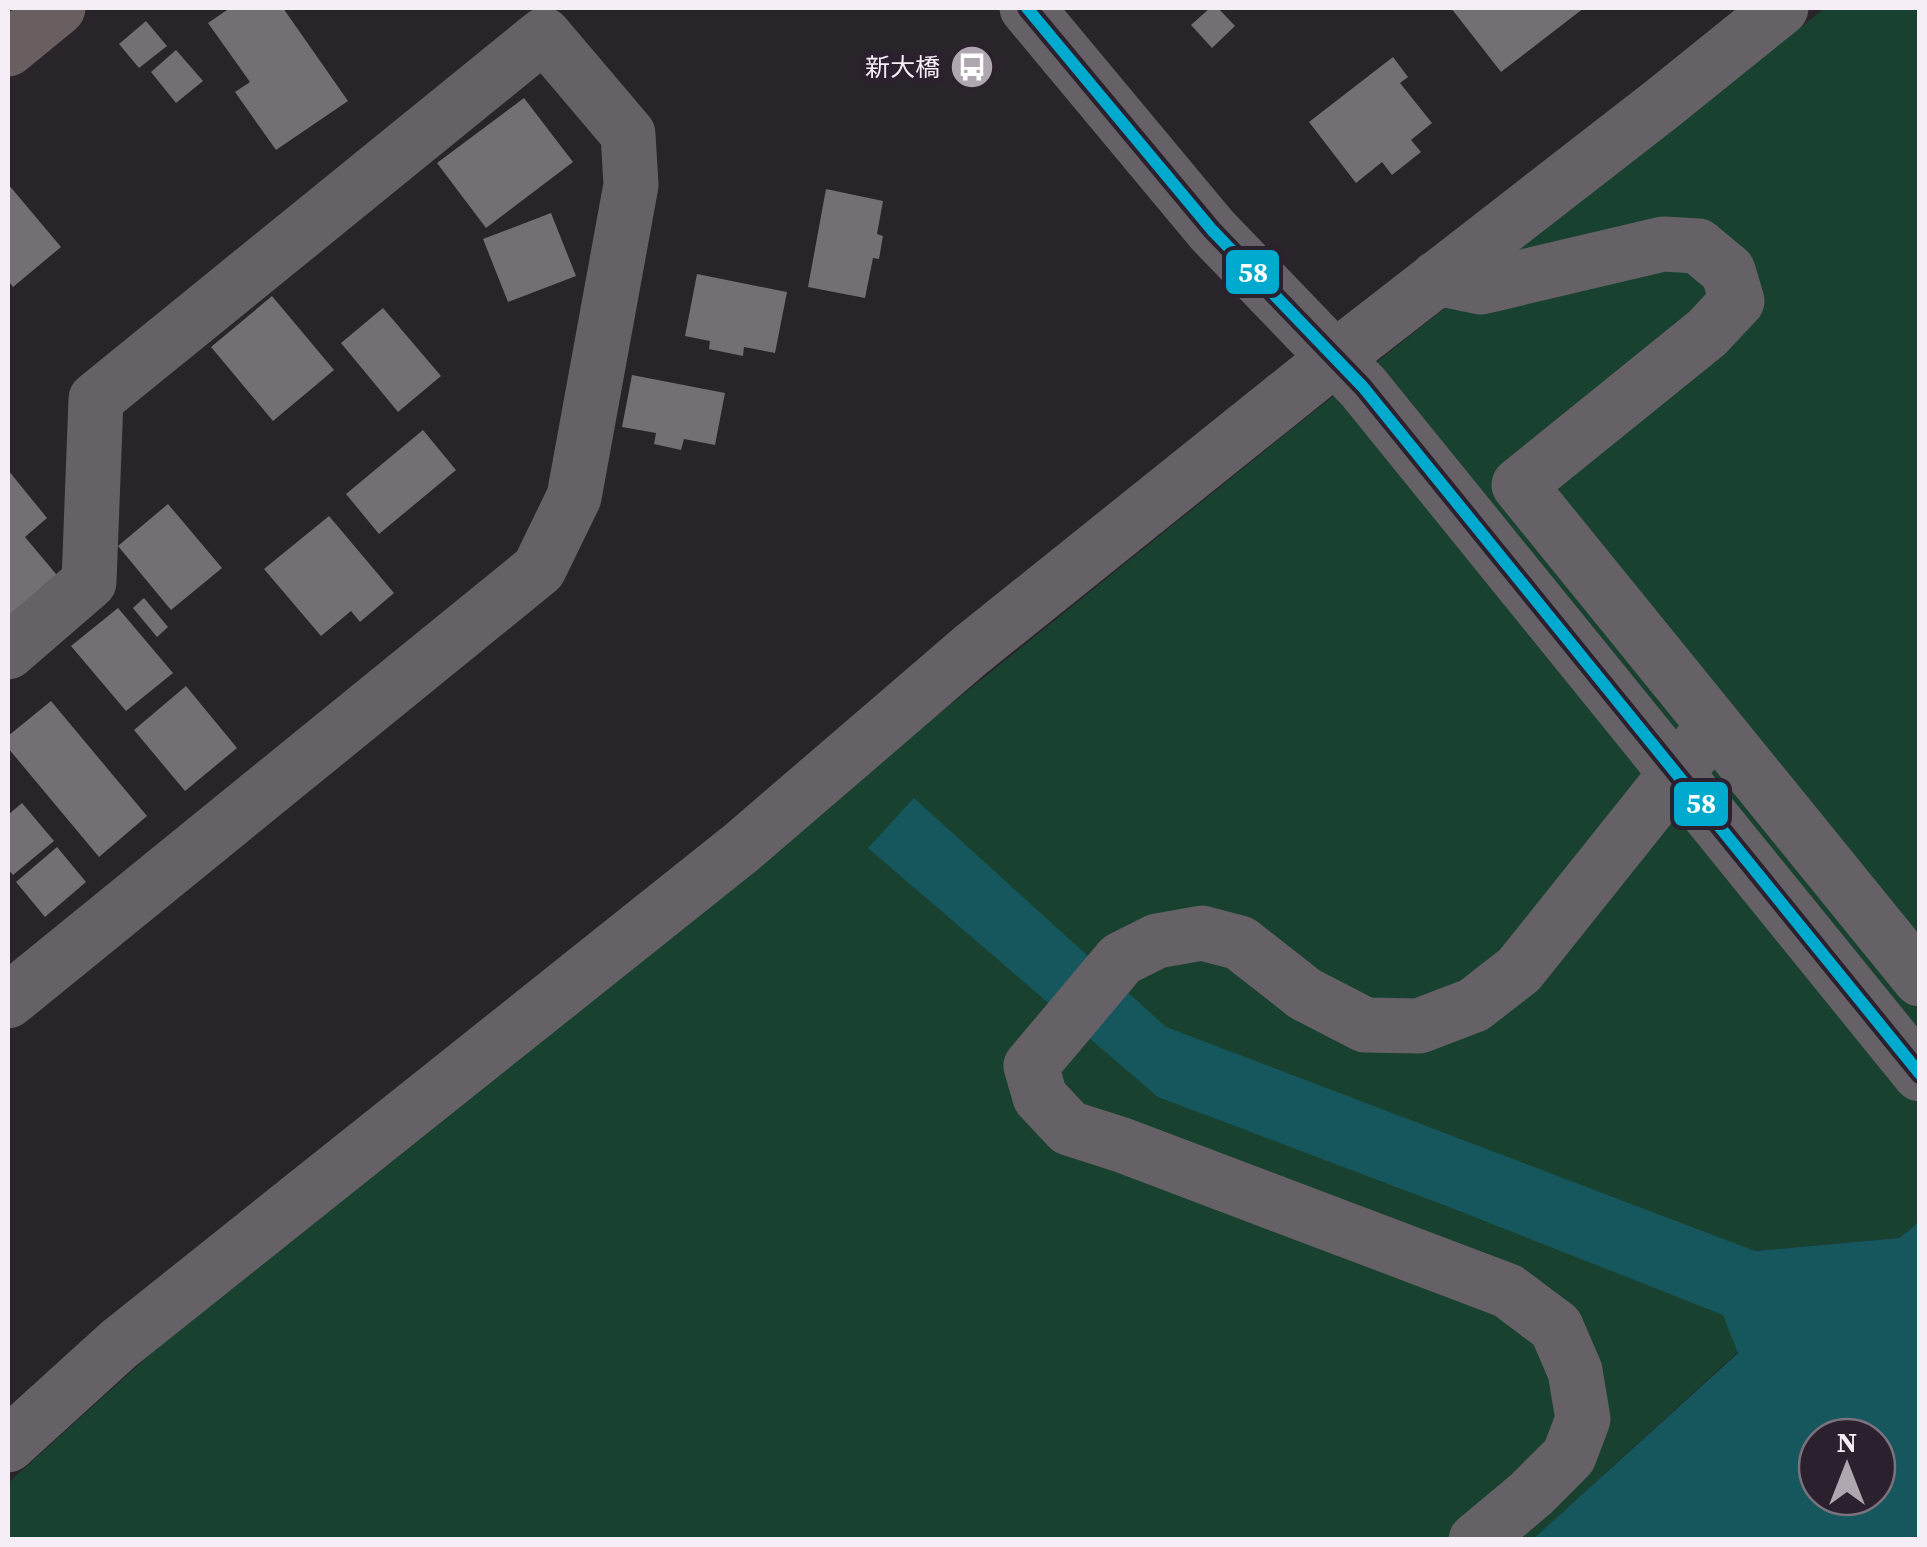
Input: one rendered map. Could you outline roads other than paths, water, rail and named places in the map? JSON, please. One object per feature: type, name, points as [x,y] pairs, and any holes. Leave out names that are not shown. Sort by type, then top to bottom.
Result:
[{"type":"main road","points":[[8,49],[58,8]]},
{"type":"street","points":[[1027,8],[1212,230],[1349,373],[1920,1074]]},
{"type":"street","points":[[8,1446],[119,1344],[742,848],[971,650],[1349,373],[1437,278],[1781,8]]},
{"type":"street","points":[[8,652],[89,582],[96,398],[544,36],[628,134],[631,185],[574,498],[539,569],[8,1001]]},
{"type":"street","points":[[1437,278],[1481,288],[1663,244],[1698,246],[1728,271],[1737,302],[1707,333],[1518,485],[1920,979]]},
{"type":"street","points":[[1476,1540],[1569,1456],[1583,1419],[1576,1371],[1556,1327],[1508,1291],[1069,1128],[1040,1097],[1032,1066],[1121,960],[1158,941],[1202,933],[1240,943],[1305,994],[1366,1025],[1419,1026],[1474,1005],[1518,970],[1714,726]]},
{"type":"water","points":[[914,798],[1166,1027],[1755,1251],[1899,1238],[1919,1222],[1919,1539],[1533,1539],[1738,1353],[1723,1315],[1158,1097],[868,848]]},
{"type":"place","name":"新大橋","points":[[972,67]]}]
